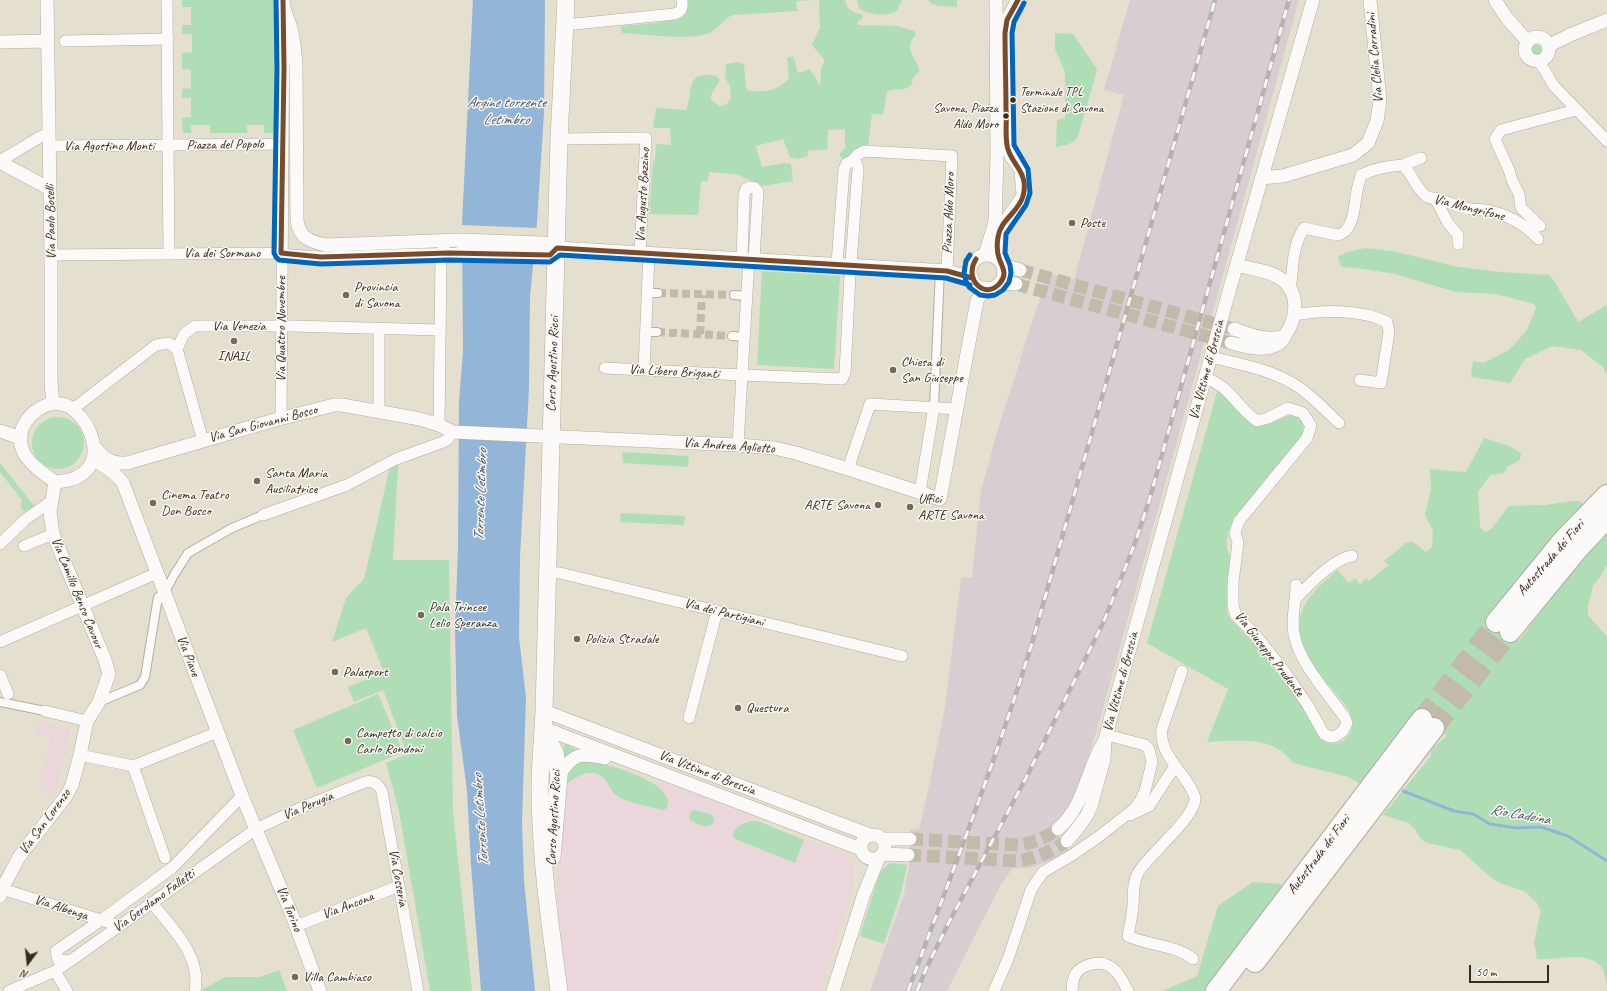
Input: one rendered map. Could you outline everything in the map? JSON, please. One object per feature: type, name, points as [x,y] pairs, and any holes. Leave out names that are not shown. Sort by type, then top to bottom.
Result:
[{"type":"highway","name":"Autostrada dei Fiori","points":[[1607,495],[1564,539],[1503,627],[1607,518]]},
{"type":"highway","name":"Autostrada dei Fiori","points":[[1216,991],[1287,909],[1428,723]]},
{"type":"highway","name":"Autostrada dei Fiori","points":[[1233,991],[1287,909]]},
{"type":"main road","name":"Corso Agostino Ricci","points":[[559,991],[548,911],[542,843],[540,787],[544,728],[547,572],[543,437],[557,248],[559,140],[566,0]]},
{"type":"main road","name":"Corso Agostino Ricci","points":[[544,728],[555,754],[559,776],[548,911]]},
{"type":"street","name":"Via Paolo Boselli","points":[[47,0],[56,41],[50,140],[51,383],[53,403]]},
{"type":"street","name":"Piazza del Popolo","points":[[167,0],[168,145],[283,144],[283,4]]},
{"type":"street","points":[[565,25],[674,14],[681,11],[683,8],[682,0]]},
{"type":"street","points":[[985,255],[995,222],[997,157],[996,0]]},
{"type":"street","points":[[1018,0],[1007,20],[1005,33],[1007,138],[1009,152],[1021,170],[1023,196],[999,231],[998,251],[1001,262],[1004,274],[1000,283],[993,288],[978,286],[972,278],[970,272],[973,263],[980,256],[985,255],[990,255],[1001,262],[1020,270]]},
{"type":"street","name":"Via Vittime di Brescia","points":[[1067,841],[1077,830],[1089,810],[1104,759],[1106,738],[1205,378],[1313,0]]},
{"type":"street","name":"Via Clelia Corradini","points":[[1261,178],[1283,176],[1354,155],[1368,143],[1377,121],[1380,100],[1370,0]]},
{"type":"street","points":[[1495,0],[1506,17],[1528,42]]},
{"type":"street","name":"Via dei Sormano","points":[[283,4],[290,24],[295,51],[297,221],[298,230],[306,238],[315,243],[338,245],[460,246],[540,249],[550,255],[557,248]]},
{"type":"street","points":[[1548,46],[1607,20]]},
{"type":"street","points":[[1533,38],[1544,40],[1548,46],[1548,52],[1545,58],[1539,61],[1532,60],[1527,56],[1525,49],[1528,42],[1533,38]]},
{"type":"street","points":[[0,42],[168,39]]},
{"type":"street","points":[[1539,61],[1554,86],[1607,141]]},
{"type":"street","name":"Via Mongrifone","points":[[1540,226],[1521,208],[1519,194],[1495,139],[1501,130],[1576,110]]},
{"type":"street","points":[[50,140],[40,137],[0,161],[50,189]]},
{"type":"street","name":"Via Augusto Bazzino","points":[[559,140],[646,138],[645,253],[653,293],[651,332],[644,370]]},
{"type":"street","name":"Via Agostino Monti","points":[[50,140],[168,145]]},
{"type":"street","name":"Via Quattro Novembre","points":[[281,418],[281,253],[283,144]]},
{"type":"street","points":[[168,145],[169,254]]},
{"type":"street","name":"Piazza Aldo Moro","points":[[852,161],[857,155],[864,151],[874,150],[952,156],[943,271]]},
{"type":"street","points":[[1290,290],[1294,268],[1293,256],[1298,238],[1304,228],[1337,235],[1342,234],[1353,217],[1361,175],[1371,170],[1403,165],[1421,158]]},
{"type":"street","points":[[837,264],[844,168],[847,163],[852,161],[857,164],[858,169],[850,265]]},
{"type":"street","name":"Via Mongrifone","points":[[1403,165],[1409,171],[1418,187],[1427,198],[1434,198],[1471,210],[1485,210],[1520,222],[1538,239]]},
{"type":"street","points":[[738,444],[748,259],[744,195],[746,188],[750,187],[755,188],[758,192],[748,259]]},
{"type":"street","points":[[1434,198],[1448,223],[1458,235],[1458,244]]},
{"type":"street","name":"Via dei Sormano","points":[[51,255],[281,253],[321,257],[441,253],[460,246]]},
{"type":"street","points":[[557,248],[943,271],[972,278]]},
{"type":"street","points":[[439,424],[441,253]]},
{"type":"street","points":[[943,271],[973,263]]},
{"type":"street","name":"Via Libero Briganti","points":[[605,368],[842,379],[845,374],[850,265]]},
{"type":"street","points":[[1231,343],[1260,349],[1277,345],[1282,342],[1293,322],[1295,304],[1290,290],[1281,279],[1271,273],[1237,265]]},
{"type":"street","points":[[920,492],[934,407],[943,271]]},
{"type":"street","points":[[1000,283],[1016,284]]},
{"type":"street","points":[[848,469],[870,404],[957,409],[977,301],[984,288]]},
{"type":"street","points":[[734,295],[747,296]]},
{"type":"street","points":[[1294,315],[1310,312],[1359,314],[1379,318],[1387,322],[1390,332],[1381,383],[1360,380]]},
{"type":"street","name":"Via Venezia","points":[[177,349],[184,334],[195,326],[282,326],[440,330]]},
{"type":"street","points":[[379,329],[379,411]]},
{"type":"street","points":[[1234,329],[1262,338],[1271,339],[1285,336]]},
{"type":"street","points":[[732,336],[745,336]]},
{"type":"street","points":[[73,409],[156,345],[169,343],[177,349],[203,441]]},
{"type":"street","points":[[1211,357],[1273,374],[1288,380],[1300,388],[1339,423]]},
{"type":"street","name":"Via Giuseppe Prudente","points":[[1205,378],[1215,381],[1223,386],[1247,414],[1257,421],[1268,418],[1288,408],[1303,413],[1311,426],[1307,438],[1239,521],[1235,533],[1238,543],[1233,582],[1233,605],[1236,616],[1253,632],[1285,672],[1307,704],[1324,734],[1336,736],[1343,731],[1347,723],[1345,718],[1329,694],[1315,677],[1300,653],[1294,634],[1293,609],[1296,598],[1296,585]]},
{"type":"street","points":[[53,403],[64,404],[73,409],[88,428],[94,446],[93,460],[83,473],[76,477],[55,482],[38,471],[25,454],[21,439],[24,425],[31,414],[42,406],[53,403]]},
{"type":"street","name":"Via San Giovanni Bosco","points":[[94,446],[106,460],[113,463],[127,463],[281,418],[334,405],[379,411],[420,419],[439,424],[453,432]]},
{"type":"street","name":"Via Andrea Aglietto","points":[[453,432],[543,437],[738,444],[774,448],[848,469],[940,499],[957,409]]},
{"type":"street","points":[[0,432],[21,439]]},
{"type":"street","points":[[99,702],[140,685],[145,677],[158,597],[164,594],[188,553],[232,528],[263,515],[347,485],[396,459],[443,442],[448,439],[453,432]]},
{"type":"street","name":"Via Piave","points":[[93,460],[110,469],[124,483]]},
{"type":"street","name":"Via Piave","points":[[127,463],[123,472],[124,483],[158,573],[164,594],[242,796],[256,828]]},
{"type":"street","name":"Via Camillo Benso Cavour","points":[[55,482],[50,502],[50,520],[53,534],[105,660],[109,674],[99,702]]},
{"type":"street","points":[[0,544],[26,519],[50,502]]},
{"type":"street","points":[[24,546],[53,534]]},
{"type":"street","points":[[1296,598],[1308,586],[1340,560],[1352,556]]},
{"type":"street","name":"Via dei Partigiani","points":[[547,572],[560,573],[902,656]]},
{"type":"street","points":[[0,642],[158,573]]},
{"type":"street","points":[[689,718],[717,611]]},
{"type":"street","points":[[1182,671],[1162,729],[1161,738],[1166,752],[1192,791],[1194,799],[1191,810],[1178,827],[1138,872],[1134,882],[1133,906],[1128,936],[1149,944],[1186,954],[1192,959]]},
{"type":"street","points":[[0,675],[8,694]]},
{"type":"street","points":[[0,702],[87,720]]},
{"type":"street","name":"Via San Lorenzo","points":[[1,892],[19,857],[66,796],[72,785],[87,720],[99,702]]},
{"type":"street","name":"Via Vittime di Brescia","points":[[544,711],[876,837],[910,839]]},
{"type":"street","name":"Via Vittime di Brescia","points":[[544,728],[863,852]]},
{"type":"street","points":[[80,755],[133,766],[218,732]]},
{"type":"street","points":[[994,991],[1008,959],[1031,890],[1043,872],[1077,852],[1124,817],[1134,809],[1145,791],[1152,762],[1151,753],[1145,745],[1106,738]]},
{"type":"street","name":"Via Vittime di Brescia","points":[[1058,829],[1072,814],[1080,800],[1095,756],[1106,738]]},
{"type":"street","name":"Via Vittime di Brescia","points":[[559,776],[572,758],[582,755],[593,755],[629,766],[640,765]]},
{"type":"street","points":[[133,766],[165,858]]},
{"type":"street","points":[[1124,817],[1149,806],[1175,766]]},
{"type":"street","name":"Via Cosseria","points":[[360,784],[372,782],[381,789],[400,886],[418,991]]},
{"type":"street","name":"Via Perugia","points":[[256,828],[360,784]]},
{"type":"street","points":[[70,961],[58,960],[56,951],[100,921],[173,867],[242,796]]},
{"type":"street","name":"Via Gerolamo Falletti","points":[[9,991],[55,971],[256,828]]},
{"type":"street","name":"Via Torino","points":[[256,828],[296,926],[320,991]]},
{"type":"street","points":[[833,991],[864,894],[885,845],[876,837],[862,842],[864,894]]},
{"type":"street","points":[[863,852],[871,859],[881,856],[908,855]]},
{"type":"street","name":"Via Ancona","points":[[296,926],[400,886]]},
{"type":"street","name":"Via Albenga","points":[[1,892],[120,926]]},
{"type":"street","points":[[152,903],[182,941],[191,956],[195,972],[195,991]]},
{"type":"street","points":[[1072,991],[1075,975],[1079,969],[1092,964],[1101,963],[1109,965],[1115,970],[1128,991]]},
{"type":"street","points":[[55,971],[67,991]]},
{"type":"shaded area","points":[[1130,0],[1299,0],[1100,719],[1078,791],[1061,817],[1052,825],[1069,851],[1045,863],[1029,868],[1013,868],[1000,886],[947,991],[870,991],[904,894],[909,867],[910,830],[919,829],[926,800],[945,707],[961,578],[972,577],[981,491],[997,432],[1048,273],[1074,280],[1124,95],[1104,90]]},
{"type":"shaded area","points":[[37,722],[70,729],[56,792],[39,788],[50,738],[35,734]]},
{"type":"shaded area","points":[[607,764],[650,781],[665,782],[749,815],[758,821],[819,846],[833,847],[845,854],[852,864],[854,877],[852,890],[821,991],[568,991],[557,892],[566,778]]},
{"type":"green space","points":[[182,0],[275,0],[276,133],[264,133],[264,125],[247,125],[247,133],[210,133],[210,125],[191,125],[191,133],[183,133],[182,118],[191,117],[191,98],[182,98],[182,89],[191,88],[191,70],[182,69],[182,53],[192,52],[192,34],[182,34],[182,25],[191,25],[191,7],[182,7]]},
{"type":"green space","points":[[686,0],[814,0],[796,1],[797,11],[733,15],[709,33],[690,37],[622,33],[621,26],[656,23],[682,16],[686,13]]},
{"type":"green space","points":[[819,0],[845,0],[849,8],[861,14],[863,17],[857,22],[858,25],[898,26],[914,31],[916,34],[911,42],[910,49],[918,66],[919,72],[914,76],[911,85],[907,88],[887,92],[883,115],[872,114],[868,146],[855,149],[845,160],[842,159],[840,153],[845,148],[845,129],[828,130],[827,150],[809,150],[807,157],[797,159],[790,157],[783,139],[756,146],[762,167],[784,163],[791,164],[793,181],[763,186],[736,174],[709,172],[708,181],[701,181],[698,215],[649,214],[653,161],[655,161],[656,144],[671,145],[670,128],[653,128],[656,108],[686,110],[692,83],[695,79],[707,75],[715,76],[720,79],[712,94],[711,100],[720,106],[727,104],[731,97],[730,87],[725,77],[726,64],[737,62],[744,64],[746,86],[747,90],[750,91],[771,90],[785,82],[789,78],[787,58],[793,56],[798,73],[810,69],[820,85],[821,68],[824,60],[812,44],[820,29]]},
{"type":"green space","points":[[902,0],[897,11],[883,15],[872,14],[859,8],[857,1]]},
{"type":"green space","points":[[928,0],[957,0],[957,7],[941,6],[930,3]]},
{"type":"green space","points":[[1055,33],[1073,34],[1097,69],[1078,136],[1071,143],[1056,147],[1057,120],[1065,118],[1065,72],[1055,49]]},
{"type":"green space","points":[[1536,44],[1540,46],[1542,50],[1540,54],[1536,56],[1532,54],[1530,50],[1532,46]]},
{"type":"green space","points":[[1365,248],[1392,251],[1459,267],[1500,272],[1549,275],[1555,282],[1578,322],[1607,305],[1607,375],[1603,367],[1581,350],[1552,346],[1525,359],[1510,383],[1471,377],[1473,361],[1483,363],[1509,350],[1527,330],[1536,308],[1534,304],[1496,294],[1456,292],[1395,274],[1341,267],[1338,257],[1348,252]]},
{"type":"green space","points":[[762,271],[840,276],[834,369],[757,365]]},
{"type":"green space","points":[[1218,388],[1258,426],[1291,415],[1299,418],[1303,424],[1303,434],[1301,438],[1231,524],[1227,540],[1227,549],[1231,557],[1227,612],[1231,620],[1253,642],[1302,704],[1319,737],[1325,741],[1337,743],[1348,737],[1352,724],[1351,716],[1346,706],[1318,674],[1310,662],[1301,638],[1299,626],[1301,615],[1305,605],[1318,587],[1337,570],[1349,583],[1355,578],[1360,584],[1366,578],[1369,581],[1389,565],[1384,561],[1406,543],[1413,542],[1426,552],[1432,547],[1433,531],[1425,515],[1431,489],[1430,469],[1466,472],[1484,438],[1509,446],[1521,453],[1520,460],[1507,467],[1504,473],[1490,475],[1478,492],[1480,527],[1485,532],[1491,529],[1509,506],[1545,505],[1581,501],[1584,507],[1491,621],[1519,641],[1544,607],[1602,536],[1607,532],[1607,565],[1593,586],[1588,605],[1588,615],[1607,637],[1607,986],[1602,968],[1596,962],[1589,959],[1572,957],[1537,959],[1534,942],[1541,911],[1537,903],[1524,891],[1500,883],[1493,879],[1460,850],[1427,843],[1420,838],[1416,830],[1409,823],[1383,815],[1431,756],[1431,749],[1447,736],[1419,713],[1363,785],[1348,777],[1293,763],[1285,754],[1275,747],[1265,743],[1254,741],[1207,742],[1228,689],[1147,643]]},
{"type":"green space","points":[[58,417],[68,419],[76,425],[82,433],[84,443],[82,453],[76,461],[68,467],[58,469],[48,467],[40,461],[34,453],[32,443],[34,433],[40,425],[48,419]]},
{"type":"green space","points":[[622,452],[689,456],[688,467],[623,463]]},
{"type":"green space","points":[[0,463],[34,506],[24,512],[21,507],[22,500],[0,472]]},
{"type":"green space","points":[[398,465],[393,560],[449,560],[453,812],[472,991],[430,991],[399,811],[386,763],[407,754],[383,690],[354,702],[348,687],[384,672],[366,628],[332,642],[346,598],[364,579],[390,467]]},
{"type":"green space","points":[[621,513],[685,516],[684,525],[620,522]]},
{"type":"green space","name":"Campetto di calcio Carlo Rondoni","points":[[378,694],[403,752],[317,788],[293,730]]},
{"type":"green space","points":[[565,743],[578,751],[562,757]]},
{"type":"green space","points":[[583,761],[621,769],[652,782],[668,799],[666,809],[662,810],[632,802],[617,796],[613,793],[606,781],[601,776],[596,774],[591,773],[580,776],[565,785],[570,770],[575,765]]},
{"type":"green space","points":[[695,810],[710,814],[714,818],[714,823],[708,826],[702,826],[690,820],[689,816],[691,811]]},
{"type":"green space","points":[[751,821],[758,821],[804,840],[795,863],[735,839],[733,833],[735,830],[742,824]]},
{"type":"green space","points":[[891,863],[907,865],[901,893],[884,944],[860,936],[879,875],[884,868]]},
{"type":"green space","points":[[1253,882],[1280,884],[1286,887],[1206,991],[1163,991],[1197,976],[1218,906]]},
{"type":"green space","points":[[279,970],[287,991],[203,991],[203,989],[226,977],[260,977]]},
{"type":"water","name":"Argine torrente Letimbro","points":[[473,0],[545,0],[544,113],[537,222],[530,297],[529,388],[520,557],[519,637],[526,698],[522,821],[524,881],[535,991],[481,991],[467,791],[457,715],[455,630],[458,548],[459,402],[463,351],[462,224]]},
{"type":"pier","points":[[460,225],[538,228],[535,258],[460,255]]},
{"type":"waterway","name":"Rio Cadeina","points":[[1403,791],[1454,811],[1473,814],[1490,824],[1516,828],[1541,827],[1568,836],[1607,861]]},
{"type":"tunnel","points":[[1020,270],[1234,329]]},
{"type":"tunnel","points":[[1016,284],[1231,343]]},
{"type":"tunnel","points":[[658,293],[734,295]]},
{"type":"tunnel","points":[[700,334],[702,295]]},
{"type":"tunnel","points":[[657,332],[732,336]]},
{"type":"tunnel","points":[[1422,719],[1496,622]]},
{"type":"tunnel","points":[[1434,728],[1510,632]]},
{"type":"tunnel","points":[[910,839],[1018,845],[1039,840],[1058,829]]},
{"type":"tunnel","points":[[908,855],[1018,861],[1044,854],[1067,841]]},
{"type":"railway","points":[[908,991],[957,861],[1003,731],[1032,643],[1215,0]]},
{"type":"railway","points":[[917,991],[949,922],[1026,778],[1104,621],[1135,543],[1149,501],[1289,0]]},
{"type":"transit line","points":[[276,0],[277,68],[274,253],[279,260],[321,264],[449,260],[550,262],[560,255],[946,278],[970,285]]},
{"type":"transit line","points":[[283,0],[284,68],[281,253],[321,257],[449,253],[550,255],[557,248],[947,271],[972,278]]},
{"type":"transit line","points":[[976,259],[972,274],[974,280],[982,289],[988,290],[994,288],[1004,277],[998,250],[999,231],[1018,207],[1023,196],[1024,180],[1022,174],[1011,157],[1006,136],[1005,33],[1007,20],[1018,0]]},
{"type":"transit line","points":[[970,255],[966,261],[964,273],[969,287],[980,295],[988,296],[995,295],[1003,290],[1009,282],[1011,273],[1010,265],[1005,253],[1006,234],[1026,205],[1030,193],[1028,169],[1014,145],[1012,33],[1014,22],[1024,3]]},
{"type":"place","name":"Terminale TPL Stazione di Savona","points":[[1013,100]]},
{"type":"place","name":"Savona, Piazza Aldo Moro","points":[[1006,116]]},
{"type":"place","name":"Poste","points":[[1072,223]]},
{"type":"place","name":"Provincia di Savona","points":[[346,295]]},
{"type":"place","name":"INAIL","points":[[234,341]]},
{"type":"place","name":"Chiesa di San Giuseppe","points":[[893,370]]},
{"type":"place","name":"Santa Maria Ausiliatrice","points":[[257,481]]},
{"type":"place","name":"Cinema Teatro Don Bosco","points":[[153,503]]},
{"type":"place","name":"ARTE Savona","points":[[878,505]]},
{"type":"place","name":"Uffici ARTE Savona","points":[[910,507]]},
{"type":"place","name":"Pala Trincee Lelio Speranza","points":[[421,615]]},
{"type":"place","name":"Polizia Stradale","points":[[577,639]]},
{"type":"place","name":"Palasport","points":[[335,672]]},
{"type":"place","name":"Questura","points":[[738,708]]},
{"type":"place","name":"Campetto di calcio Carlo Rondoni","points":[[348,741]]},
{"type":"place","name":"Villa Cambiaso","points":[[295,977]]},
{"type":"water label","name":"Torrente Letimbro","points":[[481,495]]},
{"type":"water label","name":"Torrente Letimbro","points":[[481,820]]}]
